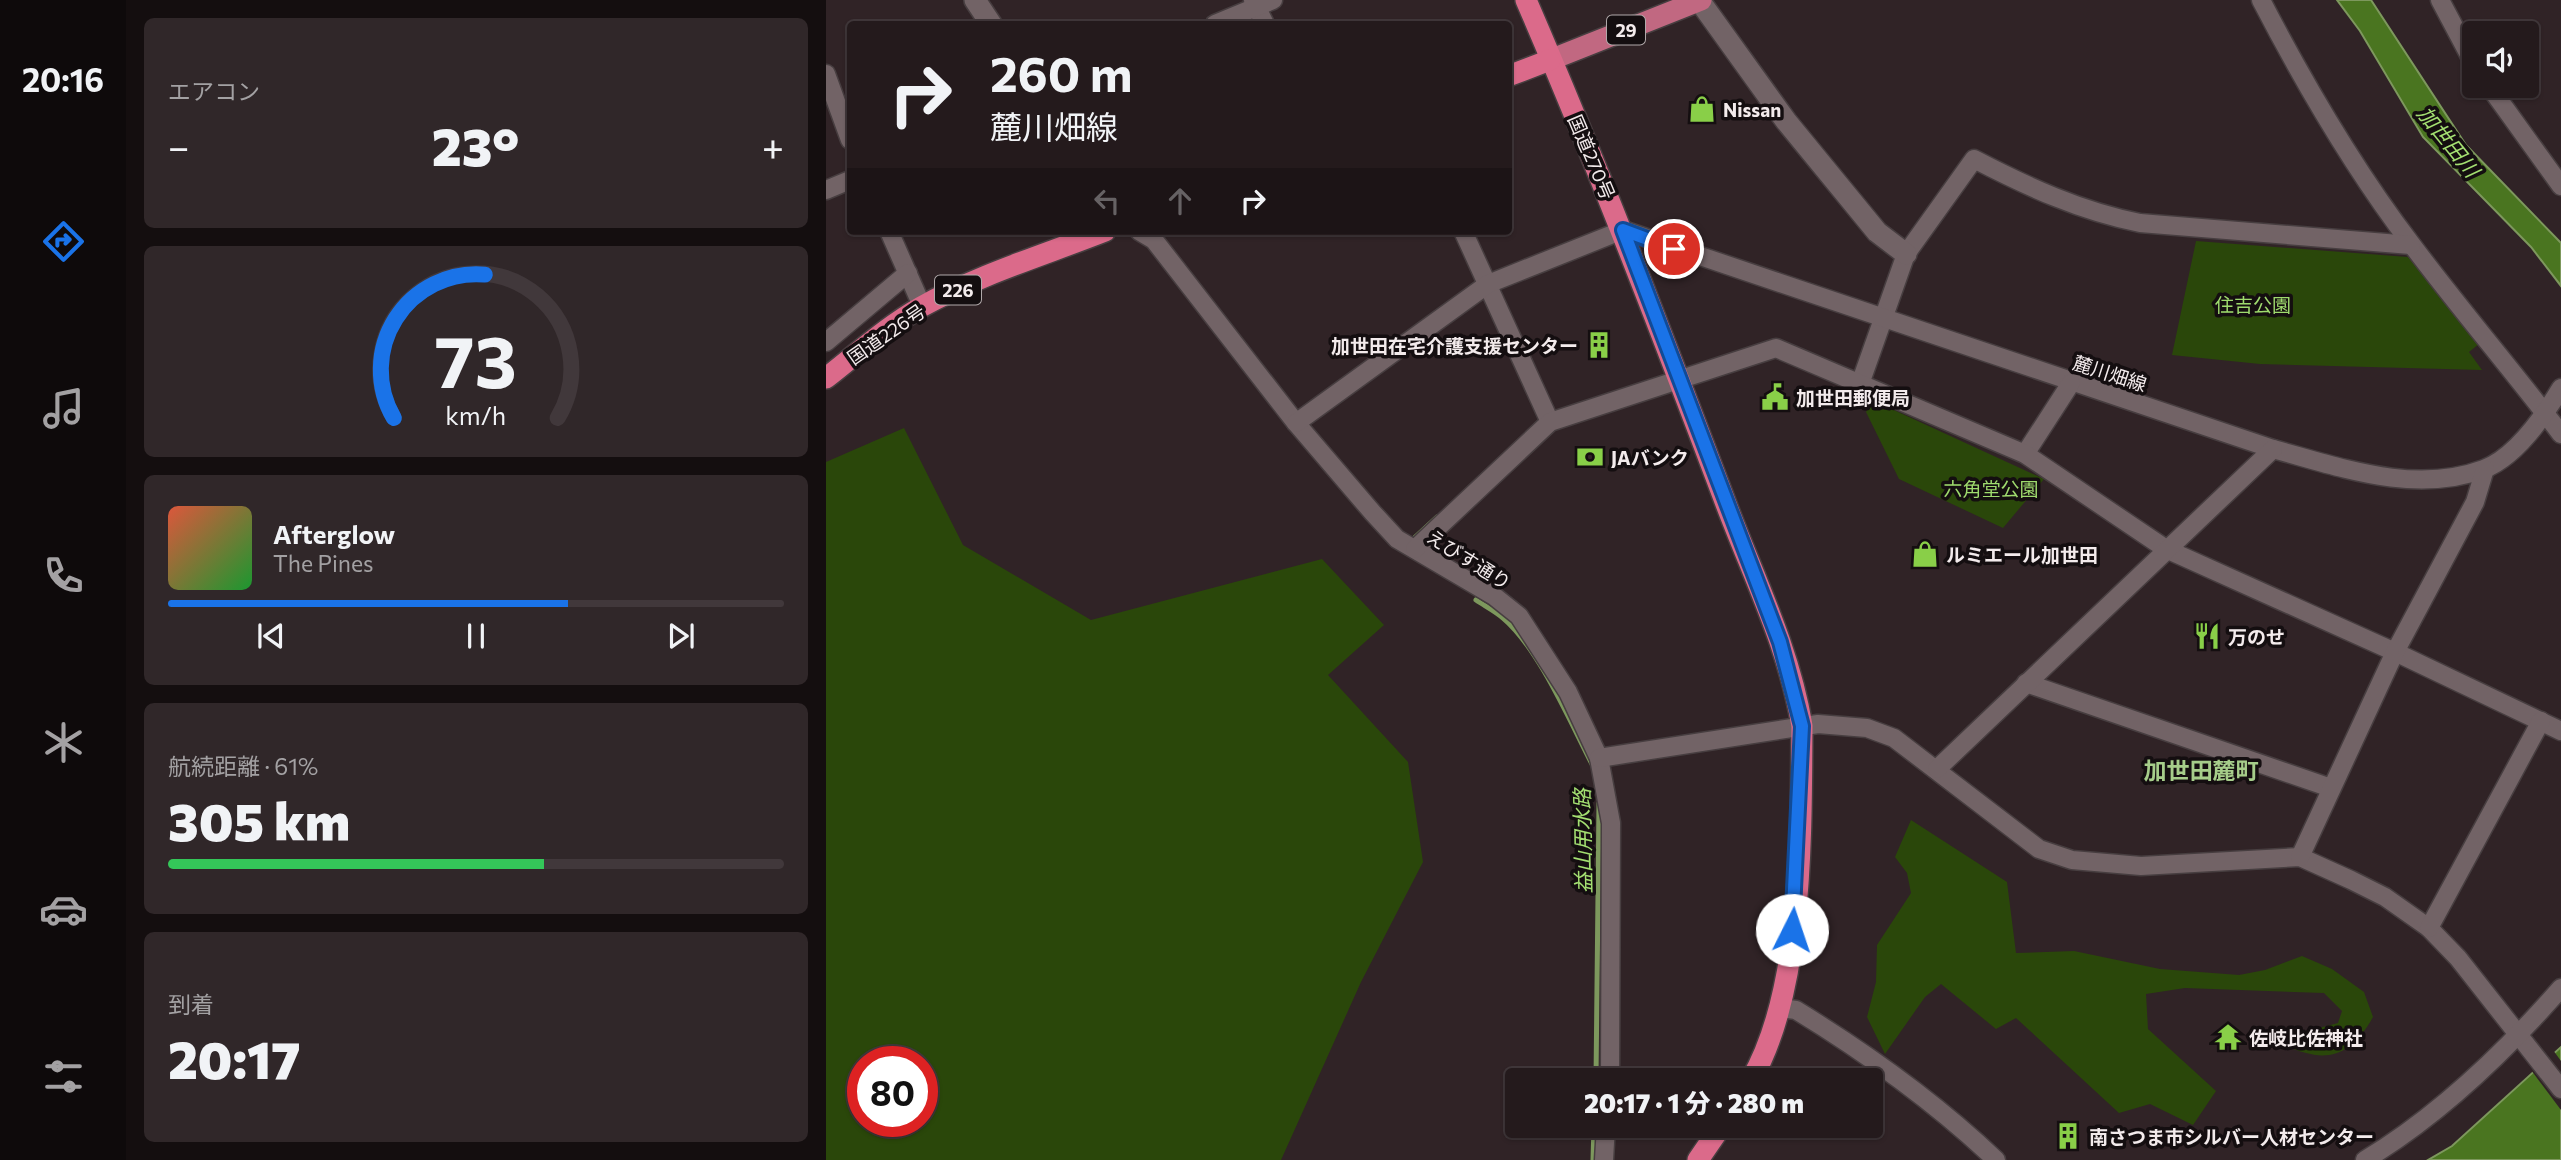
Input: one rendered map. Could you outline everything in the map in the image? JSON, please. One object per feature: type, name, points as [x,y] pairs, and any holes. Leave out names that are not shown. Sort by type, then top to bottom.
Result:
[{"type":"highway","name":"国道270号","points":[[1526,0],[1623,230],[1780,642],[1802,726],[1798,851],[1790,956],[1782,1008],[1756,1068]]},
{"type":"highway","points":[[1512,74],[1550,60]]},
{"type":"highway","name":"国道226号","points":[[826,379],[889,328],[922,306],[1095,235]]},
{"type":"highway","points":[[1698,1160],[1713,1138]]},
{"type":"main road","name":"29","points":[[1550,60],[1700,0]]},
{"type":"street","points":[[975,0],[989,21]]},
{"type":"street","points":[[1700,0],[1819,162],[1877,232],[1906,254]]},
{"type":"street","points":[[2261,0],[2316,100],[2411,245],[2553,402],[2561,434]]},
{"type":"street","points":[[2440,0],[2462,41]]},
{"type":"street","points":[[1220,21],[1261,2],[1264,21]]},
{"type":"street","points":[[826,74],[847,132]]},
{"type":"street","points":[[2498,98],[2561,186]]},
{"type":"street","points":[[1860,384],[1906,254],[1974,159],[2036,191],[2100,215],[2140,223],[2385,245],[2411,245]]},
{"type":"street","points":[[826,190],[847,181]]},
{"type":"street","points":[[1296,423],[1488,284],[1623,230]]},
{"type":"street","name":"麓川畑線","points":[[1623,230],[2071,383],[2273,449],[2367,474],[2409,480],[2486,469],[2517,446],[2553,402]]},
{"type":"street","points":[[891,235],[922,306]]},
{"type":"street","name":"えびす通り","points":[[1146,235],[1154,240],[1296,423],[1396,539],[1494,596],[1519,616],[1567,692],[1599,758],[1611,823],[1610,1068]]},
{"type":"street","points":[[1465,235],[1550,422]]},
{"type":"street","points":[[826,342],[908,273]]},
{"type":"street","points":[[1415,549],[1550,422],[1776,348],[2025,454],[2166,549],[2395,652],[2561,731]]},
{"type":"street","points":[[2025,454],[2071,383]]},
{"type":"street","points":[[1937,769],[2273,449]]},
{"type":"street","points":[[2301,857],[2395,652],[2475,502],[2486,469]]},
{"type":"street","points":[[2026,683],[2331,788]]},
{"type":"street","points":[[2429,928],[2541,722]]},
{"type":"street","points":[[1599,758],[1802,726],[1838,723],[1867,728],[1894,738],[2039,849],[2072,860],[2141,866],[2301,857],[2385,897],[2429,928],[2458,958],[2561,1090]]},
{"type":"street","points":[[2365,1160],[2437,1108],[2523,1040],[2561,988]]},
{"type":"street","points":[[1782,1008],[1796,1010],[1873,1057],[1960,1126],[1996,1160]]},
{"type":"street","points":[[1604,1160],[1605,1138]]},
{"type":"green space","name":"住吉公園","points":[[2196,241],[2408,257],[2479,344],[2469,352],[2482,370],[2260,364],[2172,355]]},
{"type":"green space","name":"六角堂公園","points":[[1872,400],[2044,479],[2003,528],[1899,479],[1866,412]]},
{"type":"green space","points":[[904,428],[963,545],[1091,620],[1322,559],[1384,625],[1328,675],[1408,762],[1423,862],[1361,982],[1281,1160],[826,1160],[826,462]]},
{"type":"green space","points":[[1911,820],[2007,882],[2016,953],[2074,951],[2160,969],[2239,975],[2265,970],[2302,956],[2332,969],[2364,992],[2373,1017],[2353,1044],[2330,1055],[2318,1055],[2304,1053],[2274,1040],[2338,1023],[2342,1011],[2324,993],[2185,988],[2146,994],[2148,1029],[2216,1091],[2193,1125],[2150,1104],[2119,1113],[2016,1018],[1996,1029],[1941,984],[1925,997],[1885,1054],[1867,1017],[1876,982],[1877,945],[1911,893],[1907,873],[1895,857]]},
{"type":"water","name":"加世田川","points":[[2337,0],[2371,0],[2466,145],[2561,243],[2561,286],[2531,247],[2423,137],[2360,31]]},
{"type":"water","points":[[2561,1047],[2561,1160],[2428,1160],[2452,1146]]},
{"type":"pier","points":[[2553,1050],[2561,1061],[2561,1110],[2531,1070]]},
{"type":"waterway","points":[[1411,541],[1437,517]]},
{"type":"waterway","name":"益山用水路","points":[[1476,600],[1503,618],[1529,648],[1593,766]]},
{"type":"waterway","name":"益山用水路","points":[[1596,1068],[1599,803]]},
{"type":"waterway","name":"益山用水路","points":[[1593,1160],[1594,1138]]},
{"type":"place","name":"Nissan","points":[[1702,109]]},
{"type":"place","name":"加世田在宅介護支援センター","points":[[1599,345]]},
{"type":"place","name":"加世田郵便局","points":[[1775,397]]},
{"type":"place","name":"JAバンク","points":[[1590,457]]},
{"type":"place","name":"ルミエール加世田","points":[[1925,554]]},
{"type":"place","name":"万のせ","points":[[2207,636]]},
{"type":"place","name":"佐岐比佐神社","points":[[2228,1037]]},
{"type":"place","name":"南さつま市シルバー人材センター","points":[[2068,1136]]},
{"type":"district","name":"加世田麓町","points":[[2201,770]]},
{"type":"route","points":[[1674,249],[1623,230],[1780,642],[1799,707],[1802,744],[1792,930]]}]
